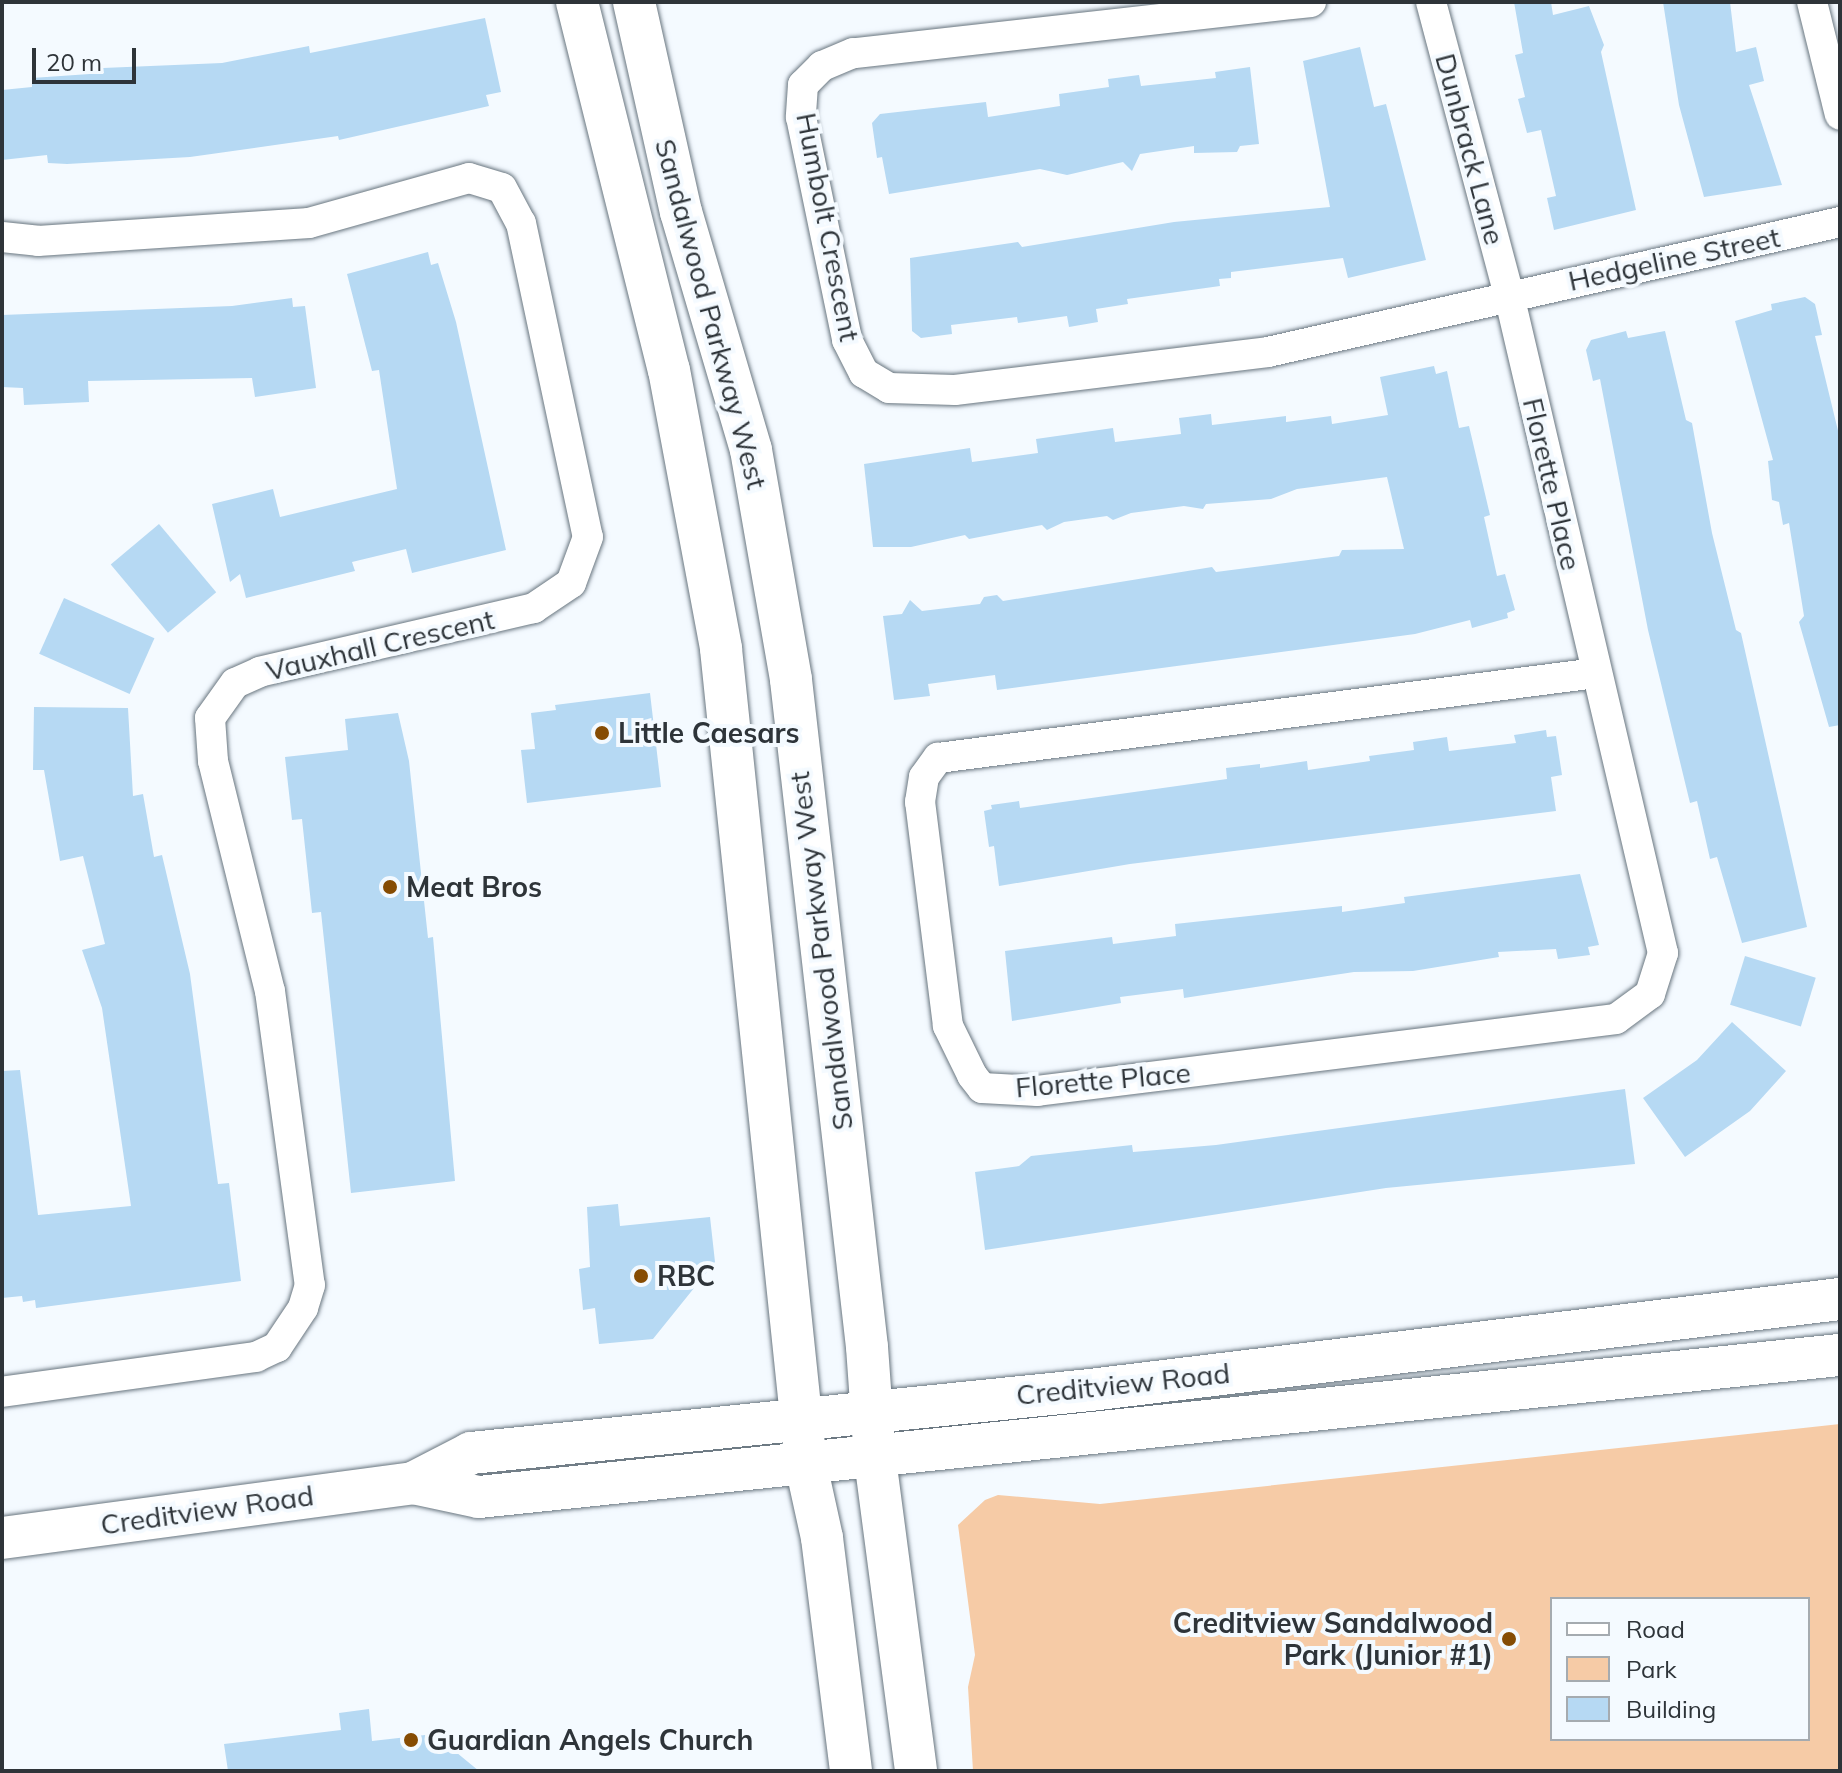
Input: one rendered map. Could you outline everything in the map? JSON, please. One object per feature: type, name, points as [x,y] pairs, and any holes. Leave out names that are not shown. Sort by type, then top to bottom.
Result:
[{"type":"main road","name":"Sandalwood Parkway West","points":[[577,2],[669,370],[721,649],[804,1417],[806,1465],[822,1538],[851,1771]]},
{"type":"main road","name":"Sandalwood Parkway West","points":[[634,2],[681,212],[751,450],[791,680],[875,1459],[916,1771]]},
{"type":"main road","points":[[721,649],[756,652],[791,680]]},
{"type":"main road","name":"Creditview Road","points":[[413,1483],[471,1453],[1090,1390],[1840,1299]]},
{"type":"main road","name":"Creditview Road","points":[[2,1538],[413,1483],[479,1497],[875,1459],[1840,1355]]},
{"type":"street","name":"Humbolt Crescent","points":[[1311,2],[853,53],[822,66],[803,85],[801,117],[847,340],[864,373],[889,388],[955,390],[1268,352],[1509,295]]},
{"type":"street","name":"Dunbrack Lane","points":[[1431,2],[1509,295]]},
{"type":"street","points":[[1812,2],[1840,115]]},
{"type":"street","name":"Vauxhall Crescent","points":[[2,237],[38,241],[309,223],[469,178],[502,188],[521,223],[588,537],[571,583],[534,608],[260,672],[235,683],[210,718],[213,761],[270,991],[310,1285],[303,1308],[277,1347],[256,1357],[2,1392]]},
{"type":"street","name":"Hedgeline Street","points":[[1509,295],[1840,222]]},
{"type":"street","name":"Florette Place","points":[[1509,295],[1663,953],[1650,994],[1616,1019],[1037,1091],[982,1088],[972,1075],[948,1026],[920,802],[924,777],[938,758],[1596,673]]},
{"type":"green space","points":[[1840,1424],[1840,1771],[973,1771],[968,1687],[975,1655],[958,1525],[985,1500],[998,1495],[1100,1504]]},
{"type":"building","points":[[1514,2],[1551,2],[1553,15],[1589,6],[1604,45],[1601,52],[1636,210],[1554,230],[1547,198],[1556,196],[1541,130],[1527,133],[1518,99],[1525,97],[1515,55],[1523,53]]},
{"type":"building","points":[[1663,2],[1730,2],[1736,52],[1756,47],[1764,81],[1749,85],[1782,185],[1704,197],[1679,105]]},
{"type":"building","points":[[485,18],[501,92],[486,95],[489,106],[339,140],[338,136],[190,157],[67,164],[48,163],[47,155],[2,160],[2,90],[32,87],[32,78],[104,73],[103,68],[222,63],[309,46],[310,53]]},
{"type":"building","points":[[1360,47],[1374,107],[1386,104],[1426,260],[1348,278],[1343,258],[1231,272],[1231,278],[1219,279],[1220,286],[1127,299],[1128,304],[1096,309],[1098,322],[1069,327],[1067,316],[1018,323],[1017,317],[951,325],[952,334],[921,338],[912,331],[910,258],[1018,242],[1022,247],[1174,222],[1330,207],[1303,61]]},
{"type":"building","points":[[1250,67],[1259,144],[1240,146],[1237,152],[1194,153],[1194,146],[1140,154],[1132,171],[1123,162],[1067,175],[1040,169],[889,194],[882,157],[877,158],[872,123],[880,114],[986,102],[988,117],[1060,106],[1059,94],[1109,87],[1108,79],[1139,75],[1141,86],[1216,78],[1215,72]]},
{"type":"building","points":[[428,252],[431,265],[438,263],[456,322],[506,550],[412,573],[406,549],[352,562],[355,571],[246,598],[240,574],[230,582],[212,504],[273,489],[280,517],[397,489],[379,370],[372,371],[347,274]]},
{"type":"building","points":[[1805,297],[1815,304],[1822,335],[1815,336],[1840,439],[1840,725],[1829,727],[1799,622],[1804,616],[1789,523],[1783,525],[1779,502],[1772,500],[1768,461],[1773,460],[1735,321],[1772,310],[1771,304]]},
{"type":"building","points":[[292,298],[293,307],[305,306],[316,388],[255,397],[252,378],[88,381],[89,402],[24,405],[23,388],[2,387],[2,315],[232,306]]},
{"type":"building","points":[[1626,331],[1628,338],[1665,331],[1686,420],[1692,423],[1712,533],[1736,630],[1741,633],[1807,927],[1742,943],[1717,857],[1710,859],[1697,801],[1690,803],[1648,630],[1600,379],[1593,381],[1586,350],[1591,340]]},
{"type":"building","points":[[1434,366],[1436,374],[1447,371],[1459,428],[1469,426],[1490,515],[1484,517],[1497,576],[1505,574],[1515,610],[1507,613],[1508,618],[1472,628],[1470,620],[1415,634],[997,690],[995,675],[928,684],[930,696],[894,700],[883,616],[902,614],[910,600],[922,611],[980,604],[984,597],[997,595],[1003,601],[1212,567],[1216,572],[1339,556],[1342,550],[1404,549],[1387,477],[1297,489],[1271,499],[1206,504],[1203,509],[1184,506],[1131,513],[1113,520],[1107,516],[1064,522],[1047,530],[1042,525],[969,539],[965,535],[911,547],[873,547],[864,464],[970,448],[972,462],[1038,453],[1036,439],[1113,428],[1115,442],[1181,434],[1179,418],[1211,414],[1212,425],[1286,416],[1286,422],[1331,416],[1332,424],[1388,415],[1380,377]]},
{"type":"building","points":[[159,524],[216,592],[168,633],[111,564]]},
{"type":"building","points":[[64,598],[154,638],[130,694],[39,654]]},
{"type":"building","points":[[650,693],[661,787],[527,803],[521,750],[535,749],[531,713],[556,710],[555,705]]},
{"type":"building","points":[[34,707],[128,708],[133,796],[143,794],[154,857],[162,855],[190,974],[218,1184],[229,1183],[241,1281],[36,1308],[35,1300],[23,1302],[22,1296],[2,1298],[2,1071],[20,1070],[38,1215],[131,1206],[102,1008],[82,950],[105,944],[83,856],[60,861],[44,770],[33,770]]},
{"type":"building","points":[[398,713],[409,761],[428,938],[433,937],[455,1181],[351,1193],[321,912],[312,913],[302,819],[292,820],[285,757],[348,750],[345,719]]},
{"type":"building","points":[[1546,730],[1547,737],[1556,736],[1562,775],[1551,777],[1556,811],[1130,864],[999,886],[994,846],[989,847],[984,811],[992,809],[991,805],[1019,801],[1020,808],[1227,779],[1226,768],[1260,764],[1260,768],[1307,761],[1308,770],[1370,761],[1369,756],[1414,750],[1413,742],[1447,737],[1449,751],[1516,743],[1514,735]]},
{"type":"building","points":[[1580,874],[1599,945],[1588,947],[1590,955],[1558,959],[1556,949],[1498,952],[1499,957],[1413,971],[1354,972],[1184,998],[1183,989],[1120,997],[1121,1003],[1012,1021],[1005,951],[1112,937],[1113,944],[1176,936],[1175,924],[1342,906],[1342,912],[1405,903],[1404,897]]},
{"type":"building","points":[[1745,956],[1816,978],[1801,1026],[1730,1005]]},
{"type":"building","points":[[1732,1022],[1786,1071],[1750,1111],[1685,1157],[1643,1098],[1697,1060]]},
{"type":"building","points":[[1625,1089],[1635,1164],[1386,1188],[985,1250],[975,1172],[1019,1166],[1031,1156],[1132,1145],[1133,1152],[1216,1145]]},
{"type":"building","name":"RBC","points":[[618,1204],[620,1226],[710,1217],[715,1262],[653,1339],[599,1344],[595,1308],[583,1310],[579,1269],[590,1267],[587,1207]]},
{"type":"building","name":"Guardian Angels Church","points":[[369,1709],[372,1741],[434,1734],[479,1771],[228,1771],[224,1744],[341,1730],[339,1713]]},
{"type":"place","name":"Little Caesars","points":[[602,733]]},
{"type":"place","name":"Meat Bros","points":[[390,887]]},
{"type":"place","name":"RBC","points":[[641,1276]]},
{"type":"place","name":"Creditview Sandalwood Park (Junior #1)","points":[[1509,1639]]},
{"type":"place","name":"Guardian Angels Church","points":[[411,1740]]}]
